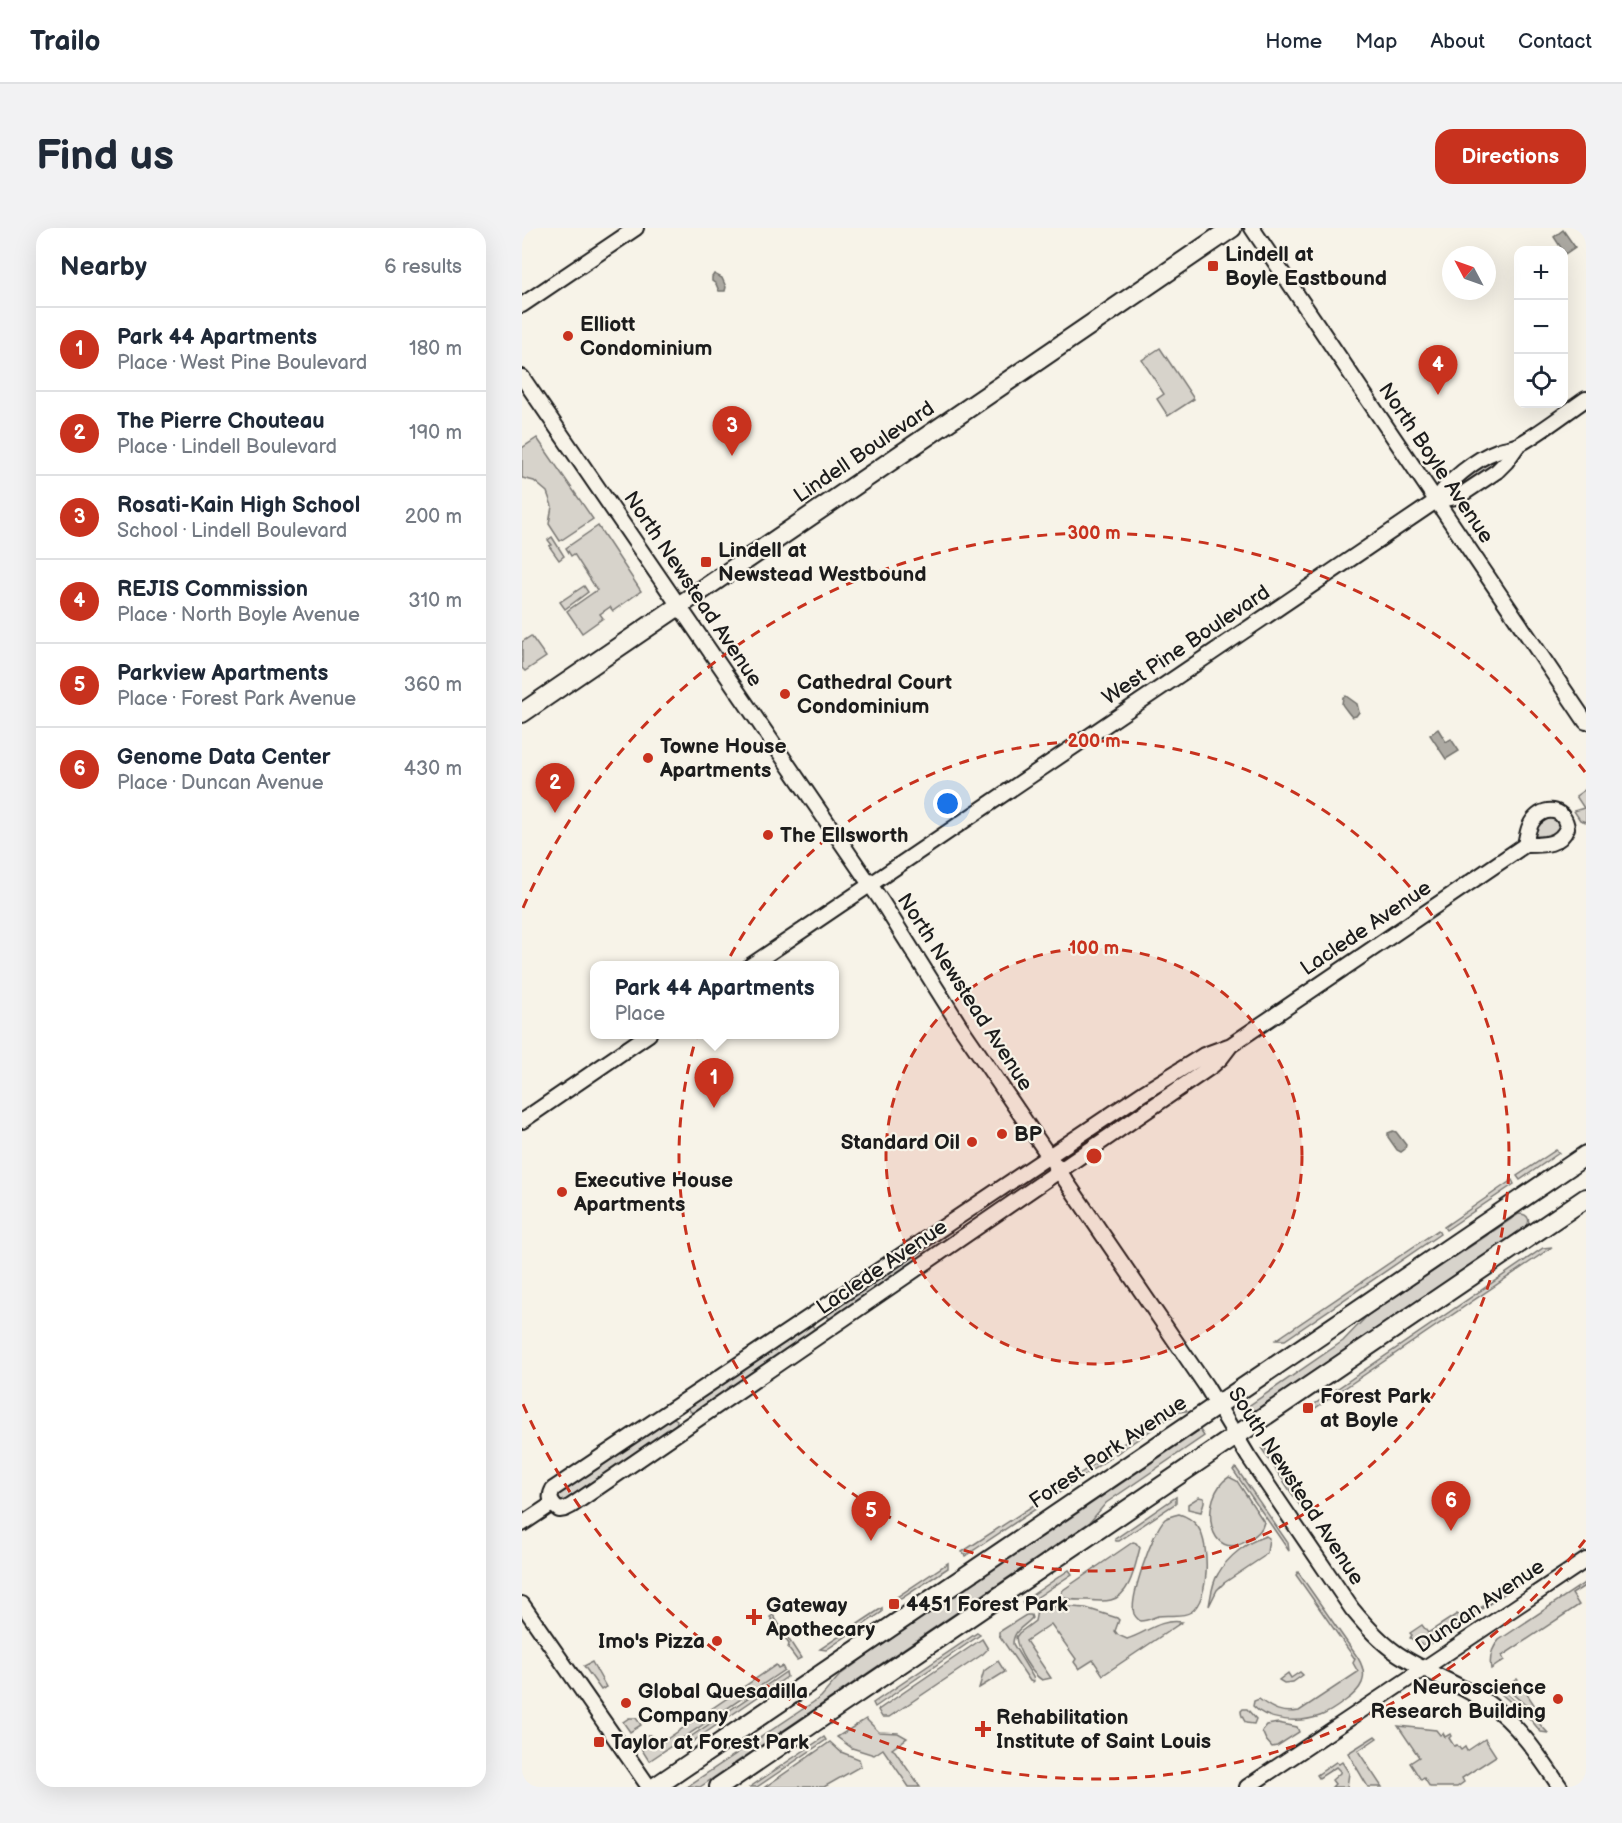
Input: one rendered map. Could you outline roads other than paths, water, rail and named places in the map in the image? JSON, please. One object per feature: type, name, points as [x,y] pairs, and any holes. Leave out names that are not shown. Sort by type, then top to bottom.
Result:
[{"type":"main road","name":"Lindell Boulevard","points":[[522,713],[1232,228]]},
{"type":"main road","name":"Forest Park Avenue","points":[[655,1787],[1586,1155]]},
{"type":"main road","points":[[719,1787],[1586,1198]]},
{"type":"street","points":[[522,305],[636,228]]},
{"type":"street","name":"North Boyle Avenue","points":[[1252,228],[1586,722]]},
{"type":"street","name":"North Newstead Avenue","points":[[522,377],[870,885],[960,1026],[1048,1156]]},
{"type":"street","name":"West Pine Boulevard","points":[[757,961],[1436,501],[1453,479],[1487,455],[1518,445],[1586,399]]},
{"type":"street","name":"Laclede Avenue","points":[[1231,1045],[1212,1066],[571,1506],[560,1510],[552,1504],[550,1494],[553,1489],[1048,1156],[1204,1055],[1231,1045],[1525,846]]},
{"type":"street","points":[[522,1121],[643,1039]]},
{"type":"street","name":"South Newstead Avenue","points":[[1048,1156],[1218,1405],[1236,1437],[1338,1590],[1361,1620],[1394,1651],[1423,1669],[1465,1689],[1494,1708],[1526,1740],[1560,1787]]},
{"type":"street","name":"Laclede Avenue","points":[[522,1524],[552,1504]]},
{"type":"street","name":"Duncan Avenue","points":[[1247,1787],[1586,1560]]},
{"type":"street","points":[[522,1604],[649,1787]]},
{"type":"place","name":"Lindell at Boyle Eastbound","points":[[1213,266]]},
{"type":"place","name":"Elliott Condominium","points":[[568,336]]},
{"type":"place","name":"REJIS Commission","points":[[1438,395]]},
{"type":"place","name":"Rosati-Kain High School","points":[[732,456]]},
{"type":"place","name":"Lindell at Newstead Westbound","points":[[706,562]]},
{"type":"place","name":"Cathedral Court Condominium","points":[[785,694]]},
{"type":"place","name":"Towne House Apartments","points":[[648,758]]},
{"type":"place","name":"The Pierre Chouteau","points":[[555,813]]},
{"type":"place","name":"The Ellsworth","points":[[768,835]]},
{"type":"place","name":"Park 44 Apartments","points":[[714,1108]]},
{"type":"place","name":"BP","points":[[1002,1134]]},
{"type":"place","name":"Standard Oil","points":[[972,1142]]},
{"type":"place","name":"Executive House Apartments","points":[[562,1192]]},
{"type":"place","name":"Forest Park at Boyle","points":[[1308,1408]]},
{"type":"place","name":"Genome Data Center","points":[[1451,1531]]},
{"type":"place","name":"Parkview Apartments","points":[[871,1541]]},
{"type":"place","name":"4451 Forest Park","points":[[894,1604]]},
{"type":"place","name":"Gateway Apothecary","points":[[754,1617]]},
{"type":"place","name":"Imo's Pizza","points":[[717,1641]]},
{"type":"place","name":"Neuroscience Research Building","points":[[1558,1699]]},
{"type":"place","name":"Global Quesadilla Company","points":[[626,1703]]},
{"type":"place","name":"Rehabilitation Institute of Saint Louis","points":[[983,1729]]},
{"type":"place","name":"Taylor at Forest Park","points":[[599,1742]]}]
